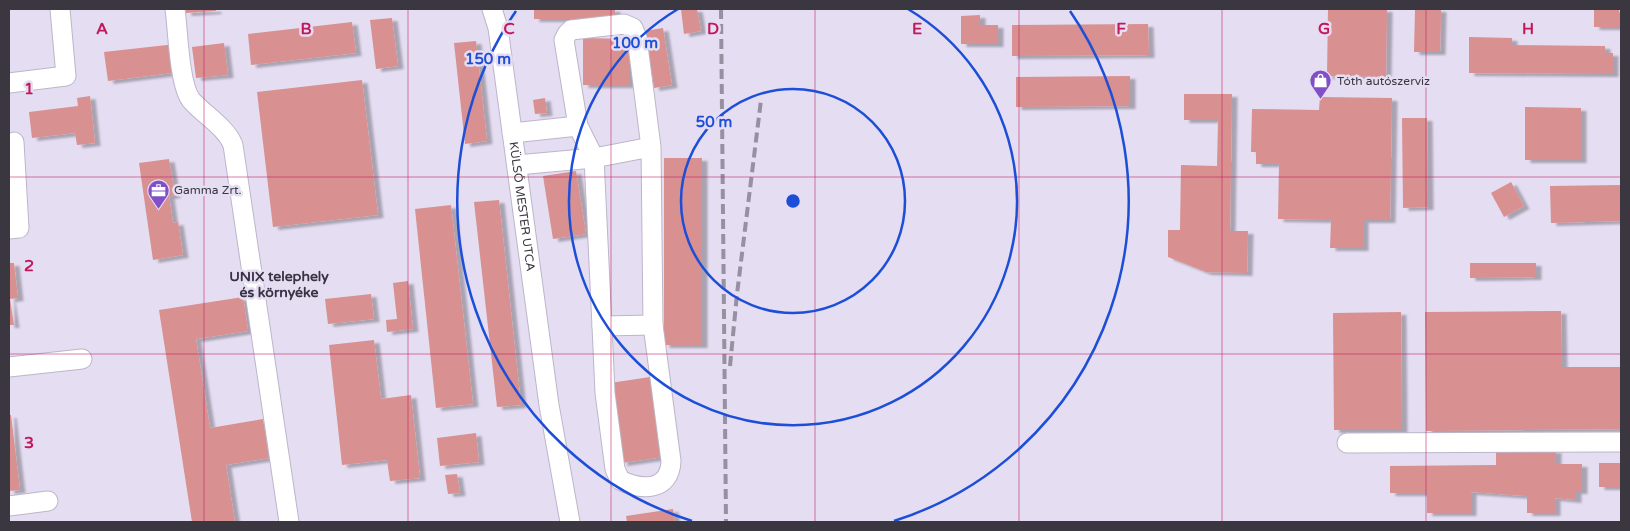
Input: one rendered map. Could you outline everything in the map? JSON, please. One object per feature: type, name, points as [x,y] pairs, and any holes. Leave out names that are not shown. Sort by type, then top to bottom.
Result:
[{"type":"street","points":[[9,83],[66,76],[60,9]]},
{"type":"street","points":[[175,9],[186,91],[192,102],[222,129],[233,145],[289,522]]},
{"type":"street","name":"KÜLSŐ MESTER UTCA","points":[[492,9],[498,28],[549,405],[570,522]]},
{"type":"street","points":[[624,24],[633,28],[637,38],[651,147],[653,325],[671,470],[666,480],[653,486],[633,487],[620,480],[615,469],[605,393],[594,158],[578,126],[564,40],[566,34],[571,30],[624,24]]},
{"type":"street","points":[[512,132],[578,126]]},
{"type":"street","points":[[9,229],[19,228],[14,142]]},
{"type":"street","points":[[517,165],[594,158],[651,147]]},
{"type":"street","points":[[602,326],[653,325]]},
{"type":"street","points":[[9,367],[82,359]]},
{"type":"street","points":[[1347,443],[1621,442]]},
{"type":"street","points":[[9,506],[48,501]]},
{"type":"building","points":[[186,9],[216,9],[216,11],[186,13]]},
{"type":"building","points":[[534,9],[615,9],[615,19],[534,19]]},
{"type":"building","points":[[681,9],[697,9],[701,31],[684,34]]},
{"type":"building","points":[[1328,9],[1387,9],[1386,77],[1327,76]]},
{"type":"building","points":[[1415,9],[1441,9],[1440,52],[1414,52]]},
{"type":"building","points":[[1594,9],[1619,9],[1619,27],[1594,27]]},
{"type":"building","points":[[980,15],[980,25],[998,25],[998,44],[961,44],[961,16]]},
{"type":"building","points":[[392,18],[398,66],[376,69],[370,20]]},
{"type":"building","points":[[352,22],[356,53],[251,65],[248,34]]},
{"type":"building","points":[[1148,24],[1149,55],[1012,56],[1012,25]]},
{"type":"building","points":[[663,28],[672,85],[654,88],[645,31]]},
{"type":"building","points":[[1469,37],[1512,38],[1512,45],[1605,46],[1605,53],[1613,53],[1613,74],[1469,73]]},
{"type":"building","points":[[583,38],[629,39],[629,85],[583,85]]},
{"type":"building","points":[[476,41],[487,141],[465,144],[454,43]]},
{"type":"building","points":[[224,43],[228,75],[196,78],[192,47]]},
{"type":"building","points":[[176,44],[179,72],[108,81],[104,52]]},
{"type":"building","points":[[1130,76],[1130,106],[1016,107],[1016,77]]},
{"type":"building","points":[[362,80],[378,215],[273,227],[257,92]]},
{"type":"building","points":[[1184,94],[1232,94],[1230,231],[1248,231],[1247,273],[1206,272],[1168,257],[1168,230],[1180,230],[1181,165],[1217,166],[1218,120],[1184,120]]},
{"type":"building","points":[[90,96],[95,143],[77,145],[75,133],[32,138],[29,112],[78,106],[77,98]]},
{"type":"building","points":[[1320,97],[1392,98],[1390,220],[1363,220],[1363,248],[1330,248],[1331,220],[1278,219],[1279,164],[1256,164],[1256,152],[1251,152],[1252,109],[1319,110]]},
{"type":"building","points":[[545,98],[547,113],[535,114],[533,100]]},
{"type":"building","points":[[1525,107],[1581,108],[1581,160],[1525,160]]},
{"type":"building","points":[[1402,118],[1427,118],[1428,207],[1403,208]]},
{"type":"building","points":[[664,158],[702,158],[702,345],[664,345]]},
{"type":"building","name":"Gamma Zrt.","points":[[169,159],[175,195],[169,196],[173,223],[178,222],[183,255],[153,260],[139,163]]},
{"type":"building","points":[[576,171],[586,234],[553,239],[543,176]]},
{"type":"building","points":[[1511,182],[1524,206],[1504,217],[1491,193]]},
{"type":"building","points":[[1621,185],[1621,221],[1551,223],[1550,186]]},
{"type":"building","points":[[499,200],[521,405],[497,407],[474,202]]},
{"type":"building","points":[[451,205],[473,404],[436,408],[415,209]]},
{"type":"building","points":[[9,263],[14,263],[18,298],[10,299],[14,325],[9,325]]},
{"type":"building","points":[[1470,263],[1536,263],[1536,277],[1470,278]]},
{"type":"building","points":[[408,281],[413,329],[387,332],[386,320],[397,319],[393,283]]},
{"type":"building","points":[[371,294],[374,319],[328,324],[325,299]]},
{"type":"building","points":[[243,297],[248,331],[196,339],[210,428],[263,419],[269,458],[226,465],[235,522],[192,522],[159,310]]},
{"type":"building","points":[[1561,311],[1562,367],[1621,367],[1621,429],[1426,431],[1425,312]]},
{"type":"building","points":[[1401,312],[1402,430],[1334,430],[1333,313]]},
{"type":"building","points":[[374,340],[381,399],[411,395],[420,478],[390,481],[387,460],[342,465],[329,345]]},
{"type":"building","points":[[650,377],[663,457],[622,463],[610,383]]},
{"type":"building","points":[[9,415],[11,415],[20,490],[9,491]]},
{"type":"building","points":[[476,433],[479,462],[440,466],[437,438]]},
{"type":"building","points":[[1496,450],[1556,450],[1556,464],[1582,464],[1582,491],[1576,491],[1576,500],[1555,498],[1555,513],[1527,513],[1527,496],[1471,492],[1471,513],[1427,513],[1427,493],[1390,493],[1390,466],[1496,465]]},
{"type":"building","points":[[1599,463],[1621,463],[1621,487],[1599,487]]},
{"type":"building","points":[[457,474],[460,493],[448,494],[445,475]]},
{"type":"building","points":[[673,509],[675,522],[627,522],[626,516]]},
{"type":"railway","points":[[721,9],[726,522]]},
{"type":"railway","points":[[730,366],[761,100]]},
{"type":"place","name":"Tóth autószerviz","points":[[1321,100]]},
{"type":"place","name":"Gamma Zrt.","points":[[158,209]]},
{"type":"district","name":"UNIX telephely és környéke","points":[[279,284]]}]
